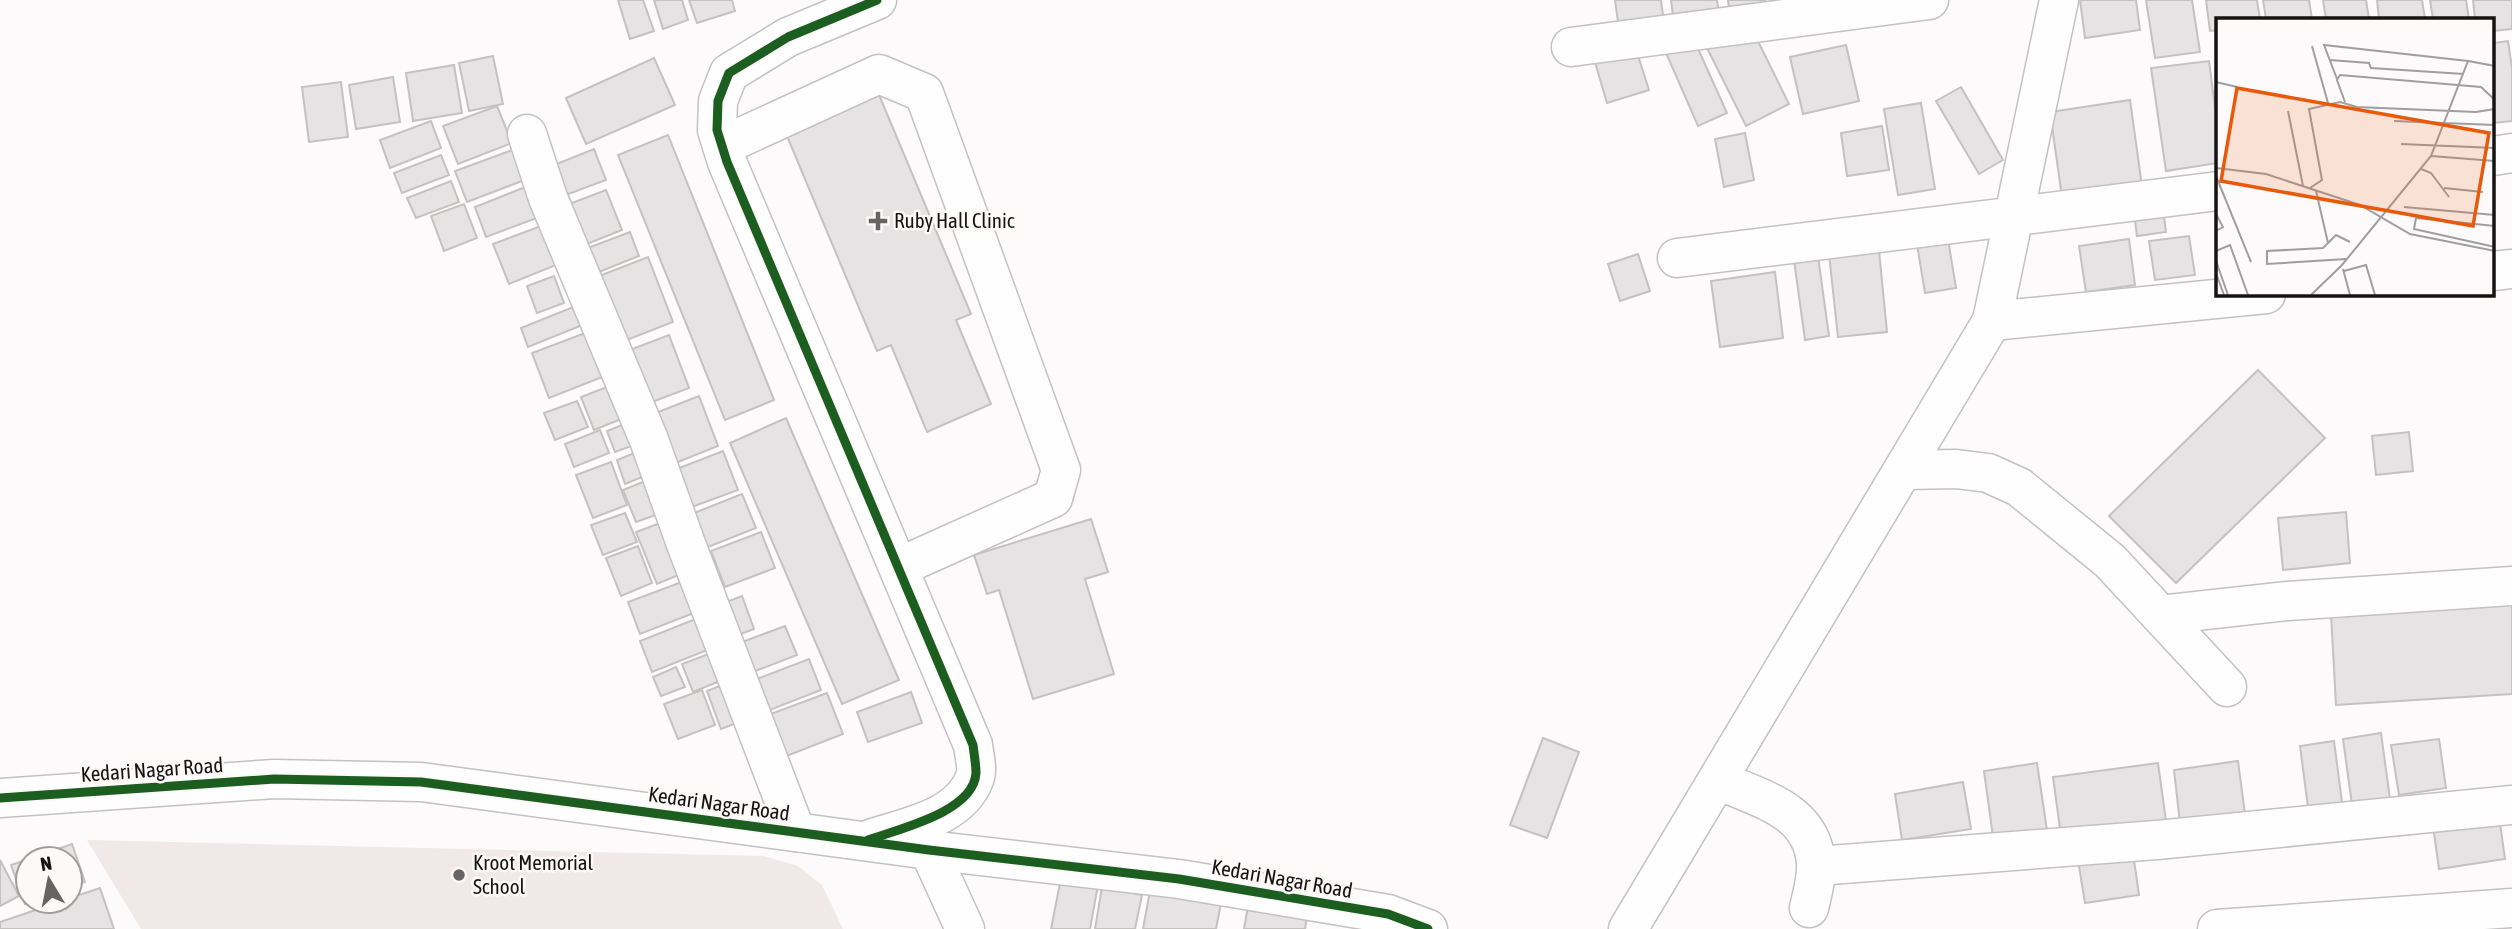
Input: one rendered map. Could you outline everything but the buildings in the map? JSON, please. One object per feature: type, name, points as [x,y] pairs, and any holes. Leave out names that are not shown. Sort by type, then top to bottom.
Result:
[{"type":"street","points":[[865,841],[938,816],[964,798],[976,775],[973,745],[717,130],[718,100],[729,73],[788,37],[877,0]]},
{"type":"street","points":[[1571,47],[1930,0]]},
{"type":"street","points":[[1628,929],[1992,321],[2059,0]]},
{"type":"street","points":[[722,146],[879,74],[924,93],[1061,470],[1053,498],[899,567]]},
{"type":"street","points":[[527,134],[548,198],[649,440],[796,832]]},
{"type":"street","points":[[2494,156],[2512,153]]},
{"type":"street","points":[[1676,258],[2216,191]]},
{"type":"street","points":[[2494,271],[2512,270]]},
{"type":"street","points":[[1992,321],[2246,296]]},
{"type":"street","points":[[1904,470],[1956,469],[1988,473],[2019,487],[2110,561],[2227,687]]},
{"type":"street","points":[[2160,615],[2288,601],[2512,586]]},
{"type":"street","name":"Kedari Nagar Road","points":[[0,798],[274,779],[421,782],[929,850],[1179,879],[1388,914],[1428,929]]},
{"type":"street","points":[[1718,780],[1774,805],[1797,819],[1812,840],[1816,866],[1809,908]]},
{"type":"street","points":[[1816,866],[2157,840],[2512,805]]},
{"type":"street","points":[[929,850],[965,929]]},
{"type":"street","points":[[2217,929],[2512,908]]},
{"type":"shaded area","name":"Kroot Memorial School","points":[[87,840],[764,856],[798,866],[822,885],[843,929],[141,929]]},
{"type":"cycle path","points":[[868,840],[932,817],[962,798],[972,787],[976,773],[973,745],[727,162],[717,130],[718,101],[729,73],[788,37],[877,0]]},
{"type":"cycle path","points":[[0,798],[274,779],[421,782],[929,850],[1179,879],[1388,914],[1428,929]]},
{"type":"place","name":"Ruby Hall Clinic","points":[[878,221]]},
{"type":"place","name":"Kroot Memorial School","points":[[459,875]]}]
